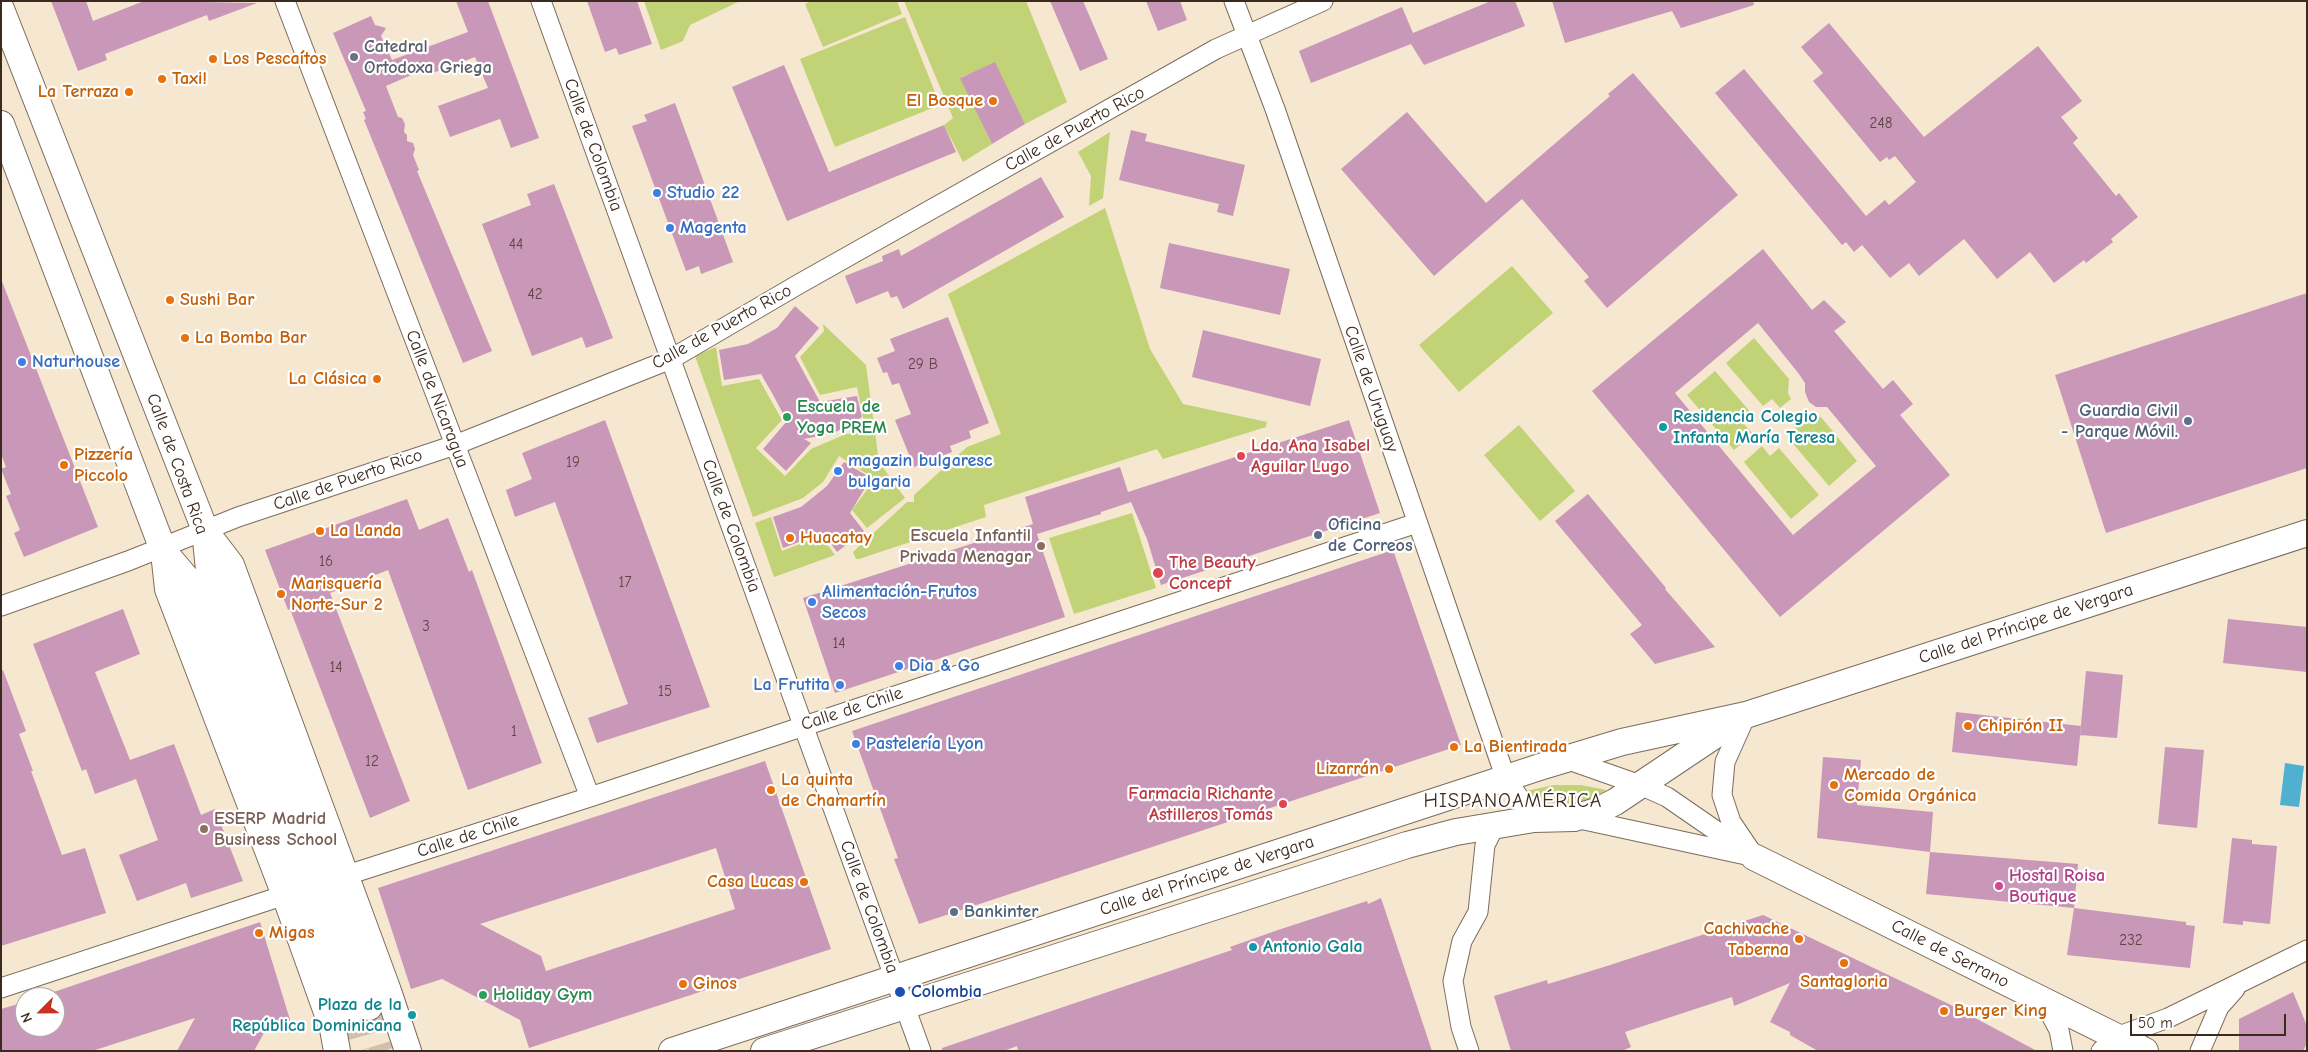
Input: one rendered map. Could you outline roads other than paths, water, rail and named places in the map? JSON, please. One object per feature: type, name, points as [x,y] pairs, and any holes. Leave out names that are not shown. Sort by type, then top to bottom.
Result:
[{"type":"main road","name":"Calle de Costa Rica","points":[[1,9],[205,530],[209,570],[359,1010],[187,579],[163,550],[1,124]]},
{"type":"main road","points":[[205,530],[230,565],[388,991],[408,1051]]},
{"type":"main road","name":"Calle del Príncipe de Vergara","points":[[672,1051],[1506,778],[1622,742],[1746,715],[2307,533]]},
{"type":"main road","points":[[163,550],[168,589],[285,895],[330,1020],[337,1051]]},
{"type":"main road","name":"Calle del Príncipe de Vergara","points":[[764,1051],[1385,851],[1456,832],[1534,819],[1574,818],[1596,811],[1615,802],[1746,715]]},
{"type":"main road","name":"Calle de Serrano","points":[[1754,857],[2044,1002],[2110,1044],[2142,1050]]},
{"type":"street","name":"Calle de Nicaragua","points":[[285,1],[590,797]]},
{"type":"street","name":"Calle de Colombia","points":[[541,1],[921,1051]]},
{"type":"street","name":"Calle de Uruguay","points":[[1234,1],[1506,778],[1534,819]]},
{"type":"street","name":"Calle de Puerto Rico","points":[[3,600],[163,550],[238,517],[455,445],[671,359],[846,257],[1216,49],[1323,1]]},
{"type":"street","name":"Calle de Chile","points":[[344,876],[590,797],[803,725],[1417,524]]},
{"type":"street","points":[[1746,715],[1725,762],[1722,795],[1732,822],[1754,857]]},
{"type":"street","points":[[1566,759],[1640,785],[1666,797],[1754,857]]},
{"type":"street","points":[[1574,818],[1754,857]]},
{"type":"street","points":[[1469,1051],[1461,1027],[1453,981],[1462,941],[1478,912],[1485,845],[1495,825]]},
{"type":"street","points":[[1,988],[285,895]]},
{"type":"street","points":[[2110,1044],[2168,1018],[2307,950]]},
{"type":"street","points":[[2200,1051],[2219,1007],[2241,982]]},
{"type":"street","points":[[2044,1002],[2058,1030],[2063,1051]]},
{"type":"water","points":[[2285,763],[2304,766],[2299,807],[2280,805]]},
{"type":"tunnel","points":[[369,1007],[383,1051]]},
{"type":"tunnel","points":[[349,1013],[360,1051]]},
{"type":"place","name":"Catedral Ortodoxa Griega","points":[[354,57]]},
{"type":"place","name":"Los Pescaítos","points":[[213,59]]},
{"type":"place","name":"Taxi!","points":[[162,79]]},
{"type":"place","name":"La Terraza","points":[[129,92]]},
{"type":"place","name":"El Bosque","points":[[993,101]]},
{"type":"place","name":"Studio 22","points":[[657,193]]},
{"type":"place","name":"Magenta","points":[[670,228]]},
{"type":"place","name":"Sushi Bar","points":[[170,300]]},
{"type":"place","name":"La Bomba Bar","points":[[185,338]]},
{"type":"place","name":"Naturhouse","points":[[22,362]]},
{"type":"place","name":"La Clásica","points":[[377,379]]},
{"type":"place","name":"Escuela de Yoga PREM","points":[[787,417]]},
{"type":"place","name":"Guardia Civil - Parque Móvil.","points":[[2188,421]]},
{"type":"place","name":"Residencia Colegio Infanta María Teresa","points":[[1663,427]]},
{"type":"place","name":"Lda. Ana Isabel Aguilar Lugo","points":[[1241,456]]},
{"type":"place","name":"Pizzería Piccolo","points":[[64,465]]},
{"type":"place","name":"magazin bulgaresc bulgaria","points":[[838,471]]},
{"type":"place","name":"La Landa","points":[[320,531]]},
{"type":"place","name":"Oficina de Correos","points":[[1318,535]]},
{"type":"place","name":"Huacatay","points":[[790,538]]},
{"type":"place","name":"Escuela Infantil Privada Menagar","points":[[1041,546]]},
{"type":"place","name":"The Beauty Concept","points":[[1158,573]]},
{"type":"place","name":"Marisquería Norte-Sur 2","points":[[281,594]]},
{"type":"place","name":"Alimentación-Frutos Secos","points":[[812,602]]},
{"type":"place","name":"Dia & Go","points":[[899,666]]},
{"type":"place","name":"La Frutita","points":[[840,685]]},
{"type":"place","name":"Chipirón II","points":[[1968,726]]},
{"type":"place","name":"Pastelería Lyon","points":[[856,744]]},
{"type":"place","name":"La Bientirada","points":[[1454,747]]},
{"type":"place","name":"Lizarrán","points":[[1389,769]]},
{"type":"place","name":"Mercado de Comida Orgánica","points":[[1834,785]]},
{"type":"place","name":"La quinta de Chamartín","points":[[771,790]]},
{"type":"place","name":"Farmacia Richante Astilleros Tomás","points":[[1283,804]]},
{"type":"place","name":"ESERP Madrid Business School","points":[[204,829]]},
{"type":"place","name":"Casa Lucas","points":[[804,882]]},
{"type":"place","name":"Hostal Roisa Boutique","points":[[1999,886]]},
{"type":"place","name":"Bankinter","points":[[954,912]]},
{"type":"place","name":"Migas","points":[[259,933]]},
{"type":"place","name":"Cachivache Taberna","points":[[1799,939]]},
{"type":"place","name":"Antonio Gala","points":[[1253,947]]},
{"type":"place","name":"Santagloria","points":[[1844,963]]},
{"type":"place","name":"Ginos","points":[[683,984]]},
{"type":"place","name":"Colombia","points":[[900,992]]},
{"type":"place","name":"Holiday Gym","points":[[483,995]]},
{"type":"place","name":"Burger King","points":[[1944,1011]]},
{"type":"place","name":"Plaza de la República Dominicana","points":[[412,1015]]},
{"type":"district","name":"HISPANOAMÉRICA","points":[[1513,801]]}]
